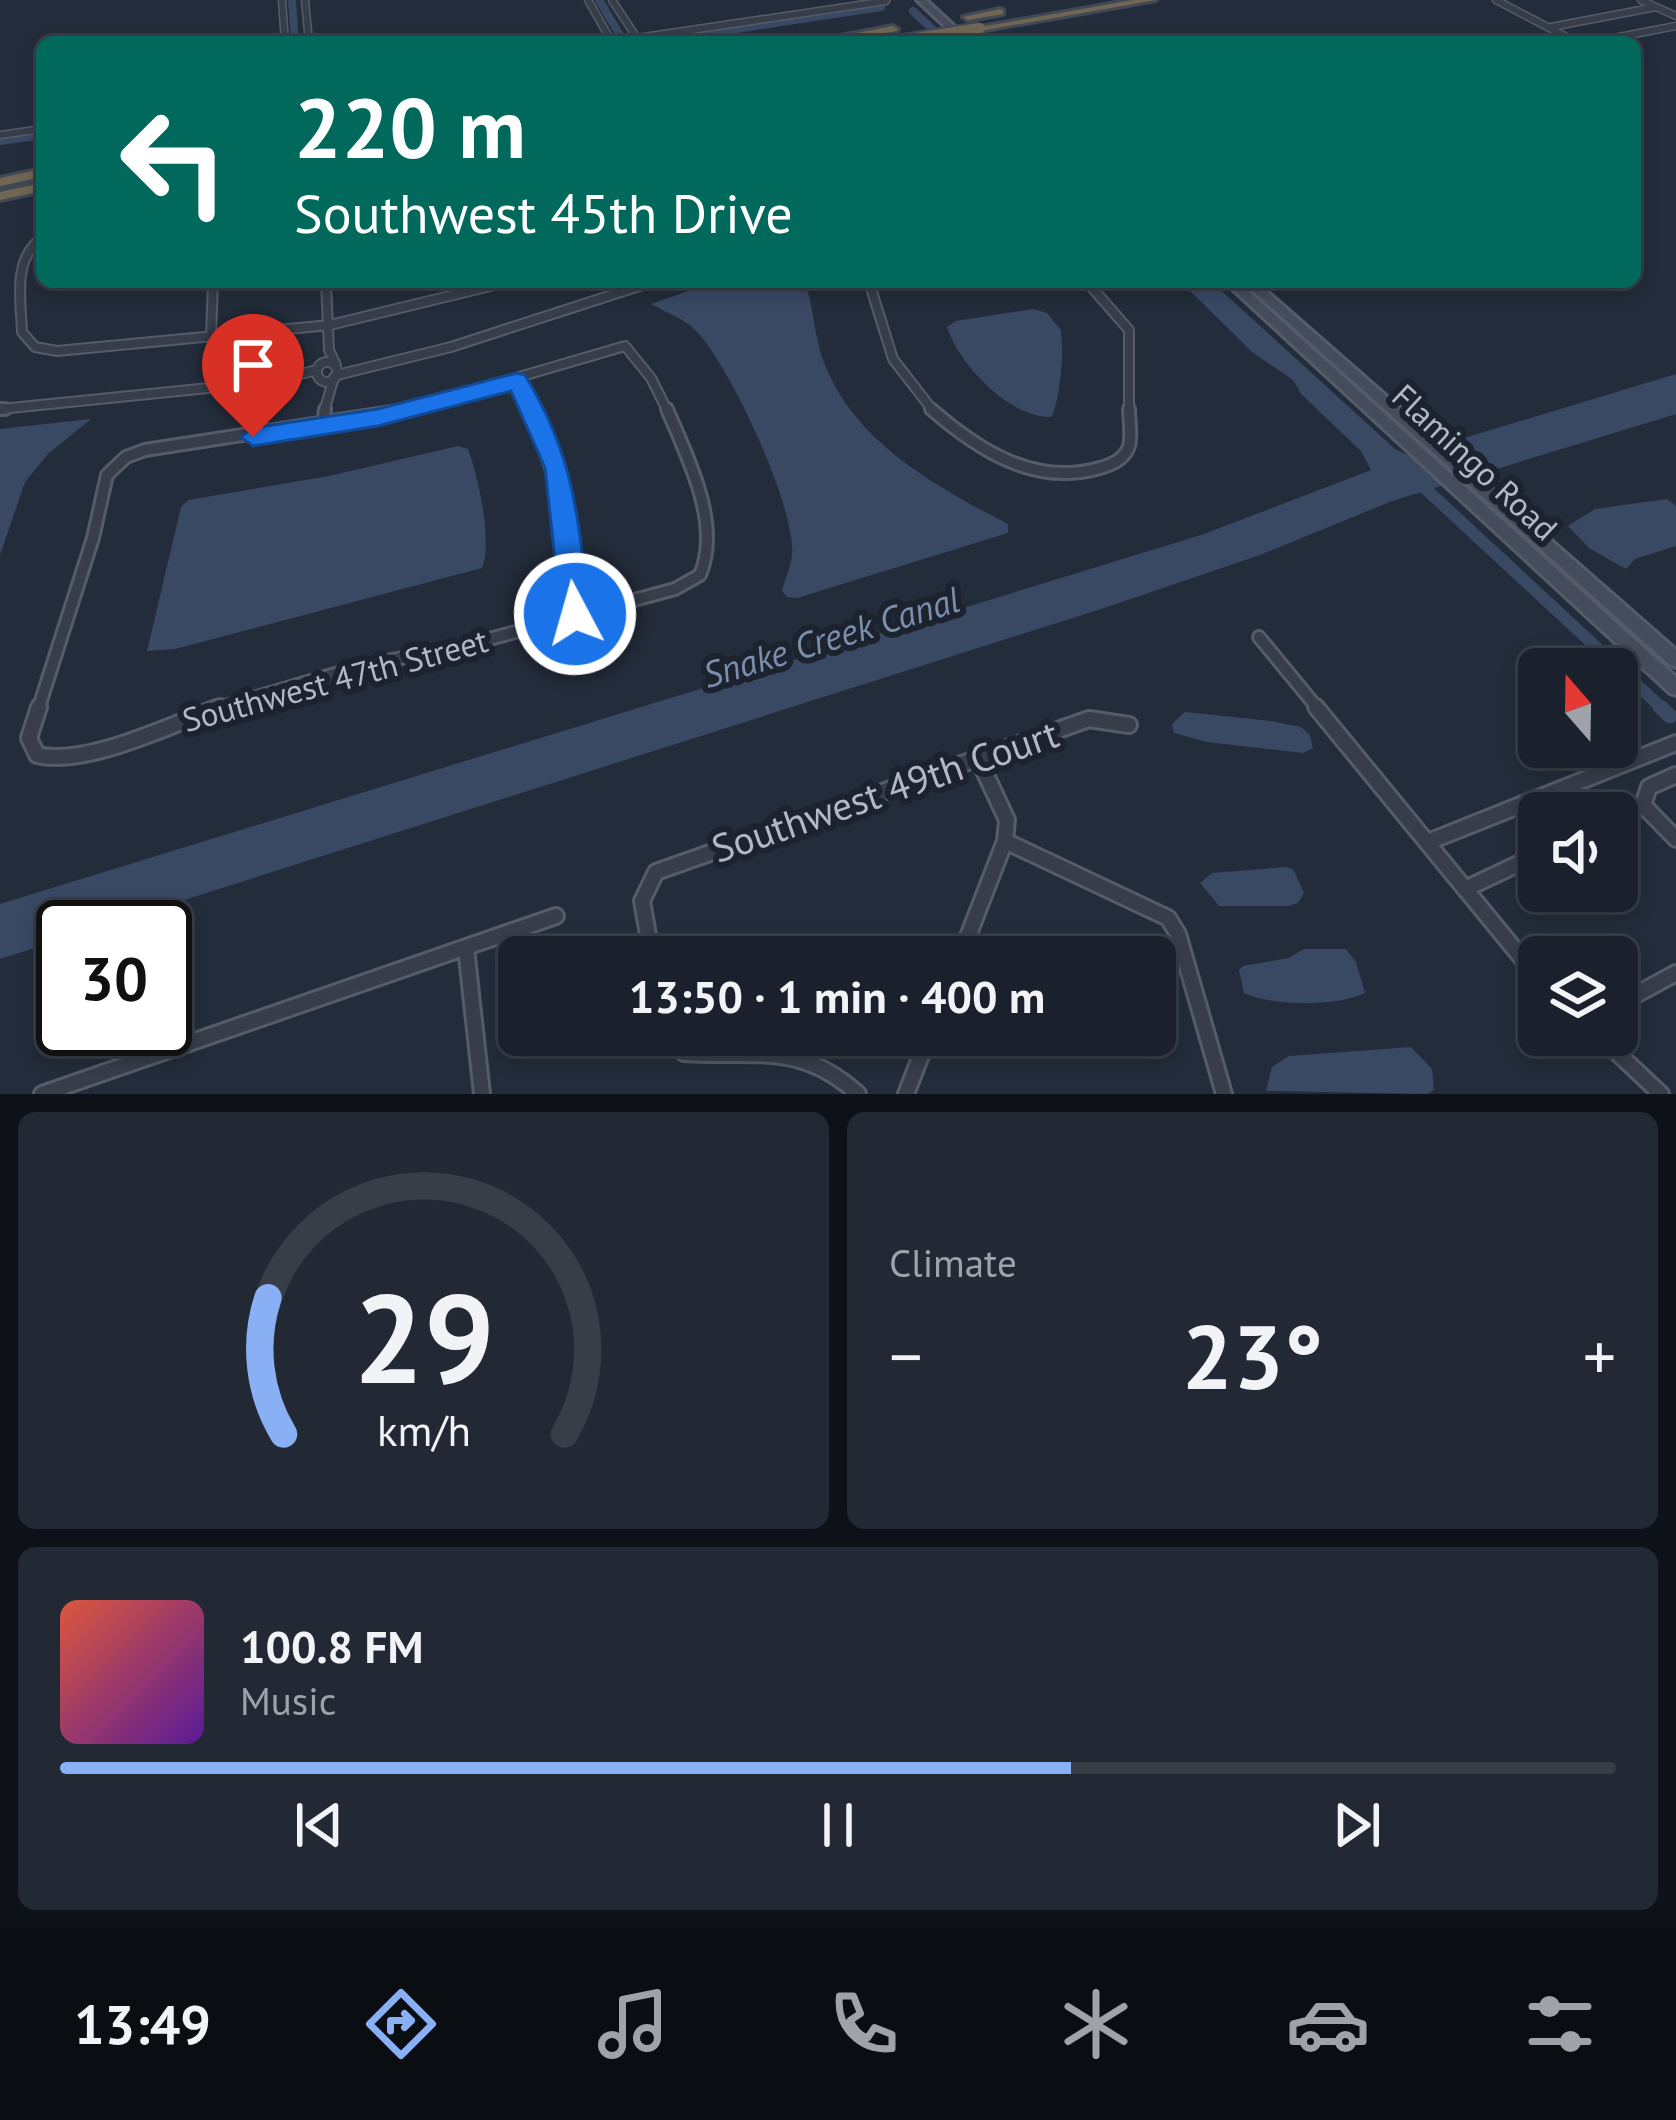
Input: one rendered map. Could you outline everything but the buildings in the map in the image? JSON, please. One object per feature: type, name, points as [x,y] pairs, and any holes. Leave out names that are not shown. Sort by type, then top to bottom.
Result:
[{"type":"highway","points":[[900,36],[968,17],[1082,0]]},
{"type":"highway","points":[[905,36],[1151,0]]},
{"type":"highway","points":[[0,182],[36,174]]},
{"type":"highway","points":[[0,196],[36,188]]},
{"type":"main road","points":[[921,0],[964,36]]},
{"type":"main road","points":[[932,0],[965,36]]},
{"type":"main road","name":"Flamingo Road","points":[[1239,288],[1676,688]]},
{"type":"main road","name":"Flamingo Road","points":[[1256,288],[1676,660]]},
{"type":"street","points":[[282,0],[285,36]]},
{"type":"street","points":[[305,0],[308,36]]},
{"type":"street","points":[[588,0],[604,36]]},
{"type":"street","points":[[612,0],[636,36]]},
{"type":"street","points":[[1496,0],[1566,36]]},
{"type":"street","points":[[1641,0],[1676,16]]},
{"type":"street","points":[[650,36],[885,1],[895,9]]},
{"type":"street","points":[[1552,28],[1656,7]]},
{"type":"street","points":[[1629,36],[1676,28]]},
{"type":"street","points":[[1639,36],[1676,28]]},
{"type":"street","points":[[0,135],[36,130]]},
{"type":"street","points":[[36,241],[23,254],[22,332],[35,346],[56,350],[330,325],[482,288]]},
{"type":"street","points":[[211,338],[214,288]]},
{"type":"street","points":[[327,288],[329,350],[336,371],[326,394],[323,427],[517,381],[558,468],[575,614]]},
{"type":"street","points":[[0,409],[336,371],[451,347],[633,288]]},
{"type":"street","points":[[871,288],[885,343],[900,373],[921,398],[947,423],[991,452],[1054,478],[1125,456],[1129,330],[1092,288]]},
{"type":"street","name":"Southwest 47th Street","points":[[323,427],[145,450],[126,457],[107,475],[93,538],[29,738],[37,755],[54,759],[86,754],[314,680],[675,589],[700,575],[710,550],[698,498],[637,351],[625,346],[517,381]]},
{"type":"street","points":[[326,394],[318,374],[329,350]]},
{"type":"street","points":[[1259,637],[1518,953]]},
{"type":"street","name":"Southwest 49th Court","points":[[648,936],[640,900],[646,882],[656,872],[1089,719],[1129,725]]},
{"type":"street","points":[[1428,842],[1676,743]]},
{"type":"street","points":[[968,936],[1005,841],[1007,820],[978,758]]},
{"type":"street","points":[[1638,807],[1649,788],[1676,776]]},
{"type":"street","points":[[1643,805],[1676,839]]},
{"type":"street","points":[[1005,841],[1168,918],[1178,934],[1224,1094]]},
{"type":"street","points":[[1465,889],[1518,864]]},
{"type":"street","points":[[42,1094],[556,916]]},
{"type":"street","points":[[466,948],[482,1094]]},
{"type":"street","points":[[1638,994],[1676,973]]},
{"type":"street","points":[[796,1056],[838,1073],[858,1094]]},
{"type":"street","points":[[906,1094],[921,1056]]},
{"type":"street","points":[[1620,1056],[1660,1094]]},
{"type":"water","points":[[697,288],[806,288],[821,354],[851,411],[897,456],[1008,524],[1008,533],[797,598],[787,597],[782,591],[791,559],[790,533],[759,440],[727,376],[698,333],[651,304]]},
{"type":"water","points":[[1187,288],[1219,288],[1395,449],[1408,455],[1676,374],[1676,414],[1392,501],[1260,555],[1101,609],[184,900],[36,900],[36,948],[0,959],[0,904],[1204,534],[1371,470],[1361,451],[1301,394],[1293,380],[1252,352]]},
{"type":"water","points":[[1033,309],[1047,313],[1062,337],[1059,389],[1051,417],[1019,409],[988,387],[963,357],[947,327],[956,321]]},
{"type":"water","points":[[91,419],[48,454],[25,482],[0,555],[0,429]]},
{"type":"water","points":[[458,446],[468,449],[480,491],[486,543],[482,568],[175,649],[147,651],[181,507],[188,500],[329,476]]},
{"type":"water","points":[[1667,499],[1676,506],[1676,546],[1635,559],[1626,569],[1589,548],[1568,526],[1595,509]]},
{"type":"water","points":[[1185,712],[1301,727],[1310,735],[1313,748],[1303,753],[1207,742],[1174,733],[1172,724]]},
{"type":"water","points":[[1293,869],[1304,893],[1298,903],[1288,906],[1219,906],[1200,883],[1212,873]]},
{"type":"water","points":[[1304,949],[1346,949],[1356,962],[1365,993],[1304,1003],[1244,993],[1239,970],[1243,966],[1289,958]]},
{"type":"water","points":[[1411,1047],[1432,1069],[1434,1090],[1427,1094],[1266,1091],[1272,1067],[1289,1056]]},
{"type":"waterway","points":[[292,0],[295,36]]},
{"type":"waterway","points":[[599,0],[620,36]]},
{"type":"waterway","points":[[690,36],[881,7]]},
{"type":"waterway","points":[[913,11],[940,36]]},
{"type":"waterway","points":[[0,141],[36,136]]},
{"type":"waterway","points":[[1415,479],[1664,710]]},
{"type":"waterway","points":[[1660,707],[1670,716]]},
{"type":"route","points":[[253,437],[378,417],[517,381],[558,468],[575,614]]},
{"type":"water label","name":"Snake Creek Canal","points":[[831,637]]}]
